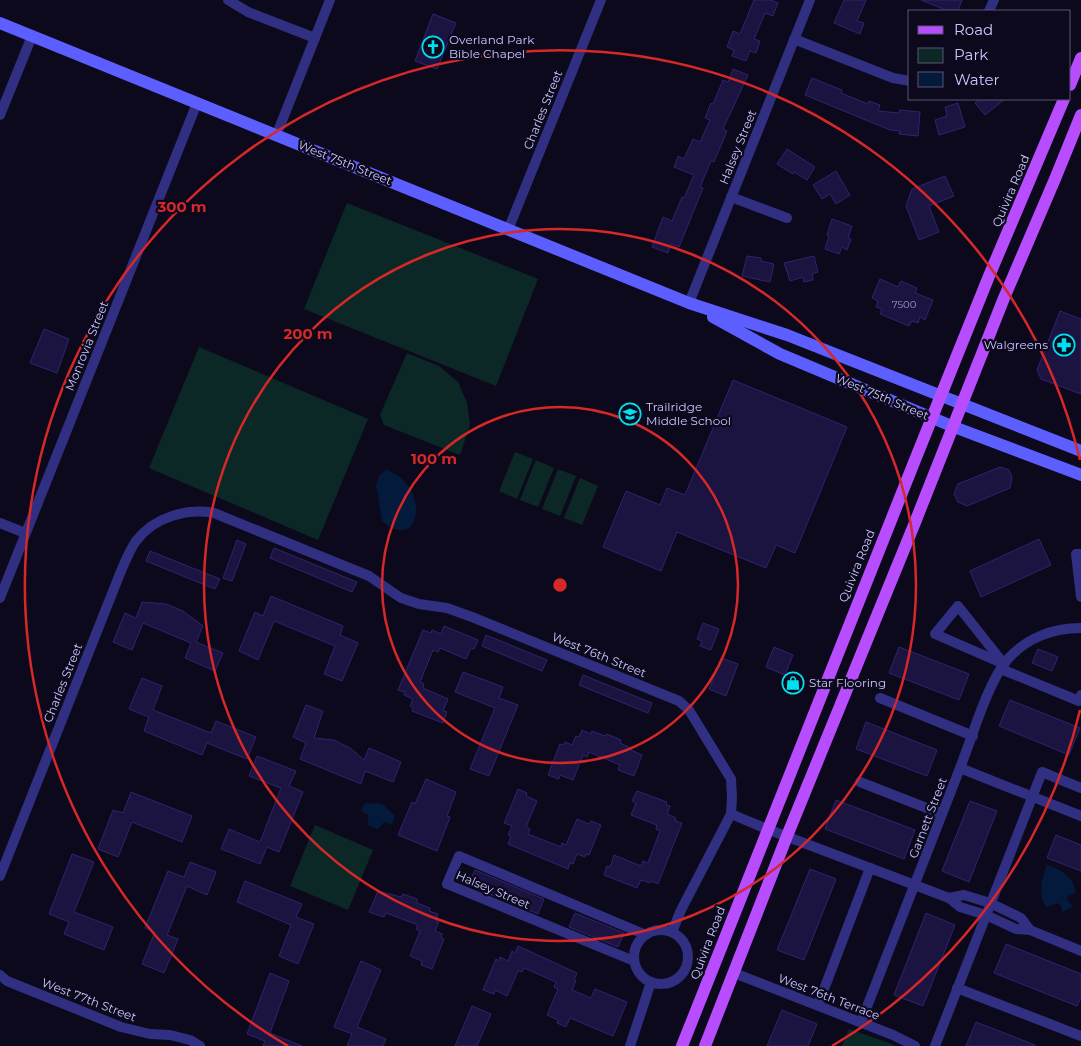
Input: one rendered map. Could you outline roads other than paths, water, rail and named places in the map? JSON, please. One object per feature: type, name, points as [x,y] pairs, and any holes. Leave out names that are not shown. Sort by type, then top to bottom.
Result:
[{"type":"main road","name":"West 75th Street","points":[[0,23],[689,303],[788,335],[1081,451]]},
{"type":"main road","points":[[1071,83],[1081,58]]},
{"type":"main road","name":"Quivira Road","points":[[682,1046],[940,396],[1064,100]]},
{"type":"main road","points":[[705,1046],[787,836],[963,405],[1004,298],[1081,115]]},
{"type":"main road","points":[[1017,212],[1037,222]]},
{"type":"main road","name":"West 75th Street","points":[[689,303],[780,354],[954,427],[1081,476]]},
{"type":"street","points":[[228,0],[248,12],[315,38]]},
{"type":"street","points":[[276,136],[330,0]]},
{"type":"street","name":"Charles Street","points":[[508,230],[601,0]]},
{"type":"street","name":"Halsey Street","points":[[689,303],[810,0]]},
{"type":"street","points":[[0,115],[32,36]]},
{"type":"street","points":[[794,39],[893,78],[908,81]]},
{"type":"street","name":"Monrovia Street","points":[[0,598],[197,104]]},
{"type":"street","points":[[731,197],[787,218]]},
{"type":"street","name":"West 76th Street","points":[[171,516],[203,511],[214,513],[369,576],[401,598],[419,604],[447,608],[472,617],[679,701],[690,710],[731,779],[731,814]]},
{"type":"street","name":"Charles Street","points":[[0,876],[127,559],[136,541],[147,530],[171,516]]},
{"type":"street","points":[[0,523],[26,533]]},
{"type":"street","points":[[1081,554],[1076,554],[1081,597]]},
{"type":"street","points":[[1002,666],[958,606],[935,634],[970,649],[1002,666],[1078,701],[1081,695]]},
{"type":"street","name":"Garnett Street","points":[[861,1022],[985,704],[1002,666],[1024,646],[1038,637],[1054,630],[1081,628]]},
{"type":"street","points":[[880,698],[973,736]]},
{"type":"street","points":[[960,768],[1081,816]]},
{"type":"street","points":[[935,1046],[1042,772],[1081,788]]},
{"type":"street","points":[[860,782],[942,814]]},
{"type":"street","points":[[672,932],[681,910],[731,814],[949,898],[960,907],[986,915],[1016,929],[1030,930],[1081,951]]},
{"type":"street","name":"Halsey Street","points":[[634,961],[447,884],[459,856],[646,935]]},
{"type":"street","points":[[818,1005],[870,868]]},
{"type":"street","points":[[949,898],[964,895],[990,903],[1021,918],[1030,930]]},
{"type":"street","points":[[656,930],[672,932],[680,937],[686,945],[688,963],[684,972],[678,979],[670,983],[660,984],[643,978],[637,970],[634,961],[637,945],[646,935],[656,930]]},
{"type":"street","name":"West 76th Terrace","points":[[734,973],[861,1022],[915,1046]]},
{"type":"street","name":"West 77th Street","points":[[0,975],[7,981],[135,1032],[170,1035],[190,1040],[200,1046]]},
{"type":"street","points":[[630,1046],[651,982]]},
{"type":"street","points":[[957,988],[1081,1036]]},
{"type":"water","points":[[386,470],[400,478],[410,489],[415,501],[416,514],[413,523],[406,529],[396,529],[382,521],[376,485],[379,476]]},
{"type":"water","points":[[365,803],[382,804],[395,816],[392,824],[384,822],[378,829],[367,825],[369,815],[361,811]]},
{"type":"water","points":[[1047,865],[1062,871],[1073,883],[1076,893],[1068,896],[1067,899],[1073,907],[1062,912],[1061,906],[1058,903],[1047,907],[1044,903],[1041,886]]},
{"type":"place","name":"Overland Park Bible Chapel","points":[[433,47]]},
{"type":"place","name":"Walgreens","points":[[1064,345]]},
{"type":"place","name":"Trailridge Middle School","points":[[630,414]]},
{"type":"place","name":"Star Flooring","points":[[793,683]]}]
